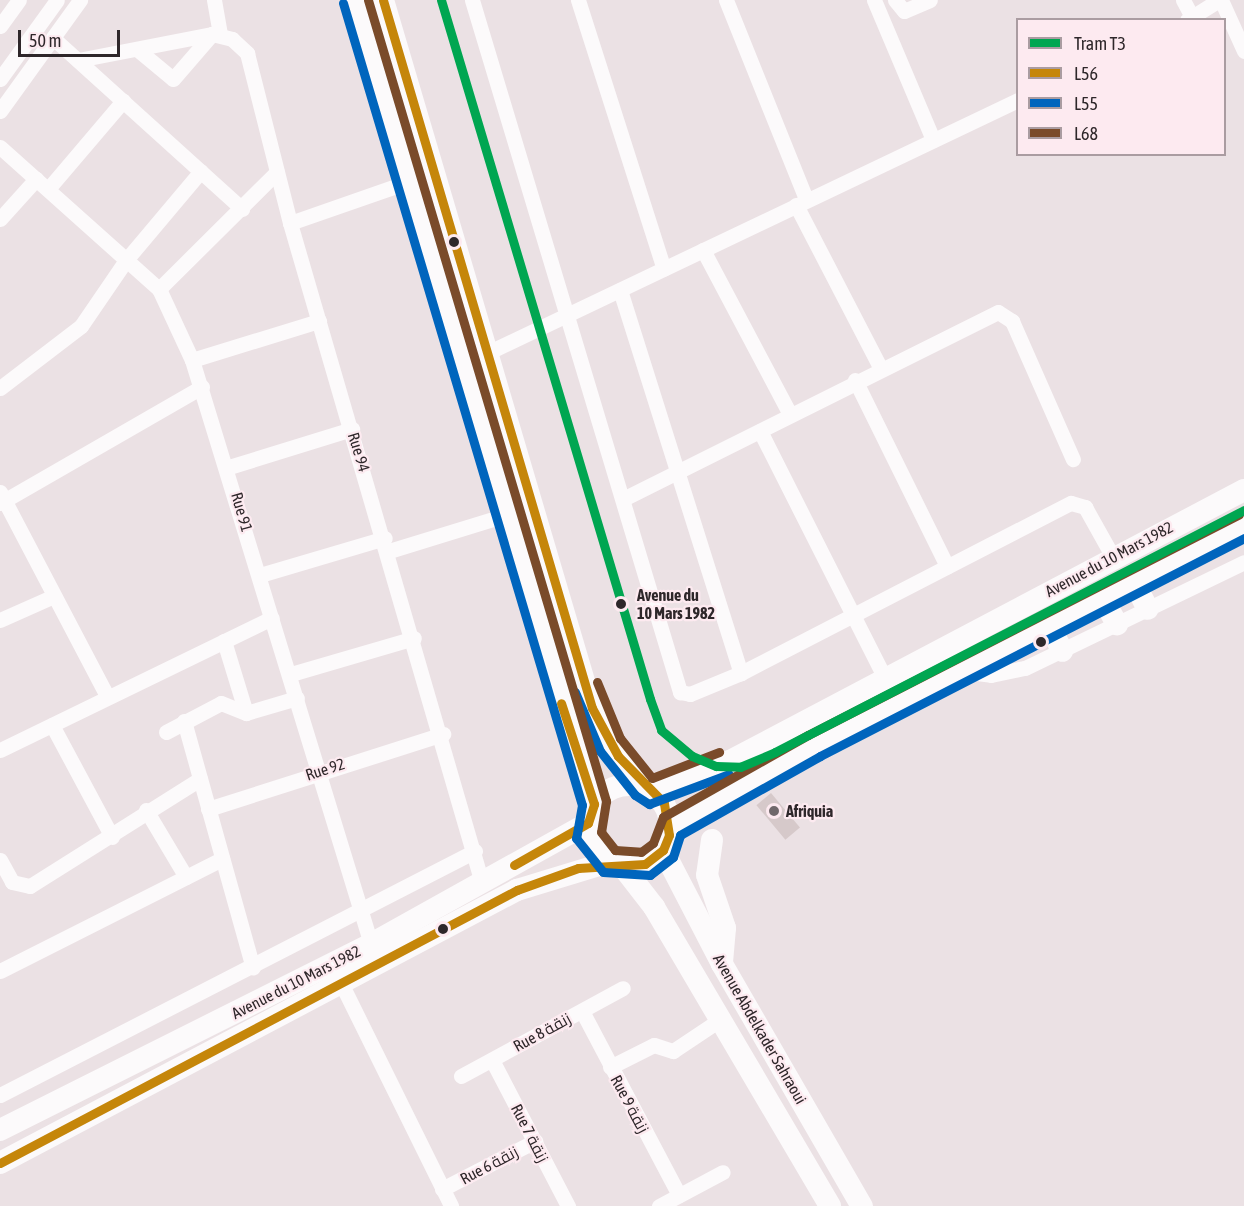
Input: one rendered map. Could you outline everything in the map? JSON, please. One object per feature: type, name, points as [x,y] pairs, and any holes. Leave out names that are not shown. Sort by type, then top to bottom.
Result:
[{"type":"main road","points":[[355,0],[591,814],[592,846],[616,865],[645,864],[663,850],[670,827],[649,790],[610,744],[592,708],[383,0]]},
{"type":"main road","name":"Avenue du 10 Mars 1982","points":[[649,790],[730,761],[884,677],[1244,490]]},
{"type":"main road","name":"Avenue du 10 Mars 1982","points":[[670,827],[960,671],[1244,525]]},
{"type":"main road","points":[[1134,582],[1148,609]]},
{"type":"main road","points":[[1102,598],[1117,624]]},
{"type":"main road","points":[[1049,625],[1062,651]]},
{"type":"main road","points":[[591,814],[617,786],[649,790]]},
{"type":"main road","name":"Avenue du 10 Mars 1982","points":[[0,1130],[371,944],[482,883],[591,814]]},
{"type":"main road","points":[[712,840],[707,875],[725,928],[722,964]]},
{"type":"main road","name":"Avenue Abdelkader Sahraoui","points":[[663,850],[722,964],[862,1206]]},
{"type":"main road","name":"Avenue du 10 Mars 1982","points":[[0,1163],[343,987],[517,890],[616,865]]},
{"type":"main road","name":"Avenue Abdelkader Sahraoui","points":[[616,865],[654,907],[830,1206]]},
{"type":"street","points":[[0,26],[18,0]]},
{"type":"street","points":[[0,79],[57,0]]},
{"type":"street","points":[[0,111],[80,0]]},
{"type":"street","points":[[138,50],[173,79],[216,34],[214,0]]},
{"type":"street","points":[[472,0],[680,692],[690,694],[741,673],[1071,503],[1085,507],[1113,557]]},
{"type":"street","points":[[578,0],[664,269]]},
{"type":"street","points":[[726,0],[801,202],[880,367]]},
{"type":"street","points":[[874,0],[933,140]]},
{"type":"street","points":[[895,0],[904,11],[930,0]]},
{"type":"street","points":[[1184,0],[1189,18],[1215,1],[1225,18]]},
{"type":"street","points":[[1226,20],[1244,51]]},
{"type":"street","points":[[78,60],[216,34]]},
{"type":"street","name":"Rue 94","points":[[216,34],[247,53],[290,223],[443,734],[482,883]]},
{"type":"street","points":[[53,38],[242,209]]},
{"type":"street","points":[[48,189],[123,100]]},
{"type":"street","points":[[487,353],[1016,100]]},
{"type":"street","name":"Rue 91","points":[[0,147],[159,289],[192,360],[229,467],[272,618],[291,674],[371,944]]},
{"type":"street","points":[[0,388],[81,326],[126,260],[201,171]]},
{"type":"street","points":[[159,289],[277,172]]},
{"type":"street","points":[[0,219],[36,179]]},
{"type":"street","points":[[290,223],[408,182]]},
{"type":"street","points":[[703,250],[790,414]]},
{"type":"street","points":[[620,290],[675,477],[741,673]]},
{"type":"street","points":[[623,499],[675,477],[880,367],[1002,312],[1012,321],[1073,459]]},
{"type":"street","points":[[192,360],[319,321]]},
{"type":"street","points":[[855,380],[946,566]]},
{"type":"street","points":[[107,696],[2,498],[202,387]]},
{"type":"street","points":[[229,467],[352,429]]},
{"type":"street","points":[[760,431],[884,677]]},
{"type":"street","points":[[260,575],[506,515]]},
{"type":"street","points":[[960,671],[1014,672],[1244,562]]},
{"type":"street","points":[[0,620],[54,596]]},
{"type":"street","points":[[0,750],[107,696],[272,618]]},
{"type":"street","points":[[291,674],[414,638]]},
{"type":"street","points":[[224,641],[246,713]]},
{"type":"street","points":[[166,732],[221,703],[246,713],[297,698]]},
{"type":"street","points":[[184,721],[253,968]]},
{"type":"street","points":[[52,725],[112,837]]},
{"type":"street","name":"Rue 92","points":[[208,809],[320,771],[443,734]]},
{"type":"street","points":[[0,860],[6,884],[30,886],[112,837],[146,810],[200,779]]},
{"type":"street","points":[[146,810],[186,877]]},
{"type":"street","points":[[0,1095],[253,968],[475,851]]},
{"type":"street","points":[[0,971],[222,859]]},
{"type":"street","points":[[343,987],[451,1206]]},
{"type":"street","name":"Rue 8 زنقة","points":[[461,1076],[623,988]]},
{"type":"street","name":"Rue 9 زنقة","points":[[582,1011],[679,1196]]},
{"type":"street","points":[[610,1067],[654,1045],[673,1051],[721,1019]]},
{"type":"street","name":"Rue 7 زنقة","points":[[492,1060],[568,1206]]},
{"type":"street","name":"Rue 6 زنقة","points":[[442,1189],[535,1141]]},
{"type":"street","points":[[658,1206],[723,1172]]},
{"type":"building","name":"Afriquia","points":[[771,793],[800,827],[785,840],[756,805]]},
{"type":"tram line","name":"T3","points":[[441,0],[650,699],[661,730],[692,756],[716,766],[740,767],[775,752],[1244,510]]},
{"type":"transit line","name":"L68","points":[[368,0],[606,801],[601,832],[615,850],[641,852],[653,843],[663,817],[808,735],[1239,514]]},
{"type":"transit line","name":"L56","points":[[0,1163],[517,890],[578,868],[645,864],[663,850],[669,835],[664,803],[618,756],[592,708],[383,0]]},
{"type":"transit line","name":"L55","points":[[343,3],[582,805],[576,838],[603,872],[650,875],[673,857],[680,835],[820,756],[1244,538]]},
{"type":"transit line","name":"L68","points":[[597,682],[620,738],[652,778],[719,752]]},
{"type":"transit line","name":"L55","points":[[575,692],[600,751],[635,795],[649,804],[729,774]]},
{"type":"transit line","name":"L56","points":[[514,865],[588,823],[594,804],[561,703]]},
{"type":"place","name":"Avenue du 10 Mars 1982","points":[[621,604]]},
{"type":"place","name":"Afriquia","points":[[774,811]]}]
